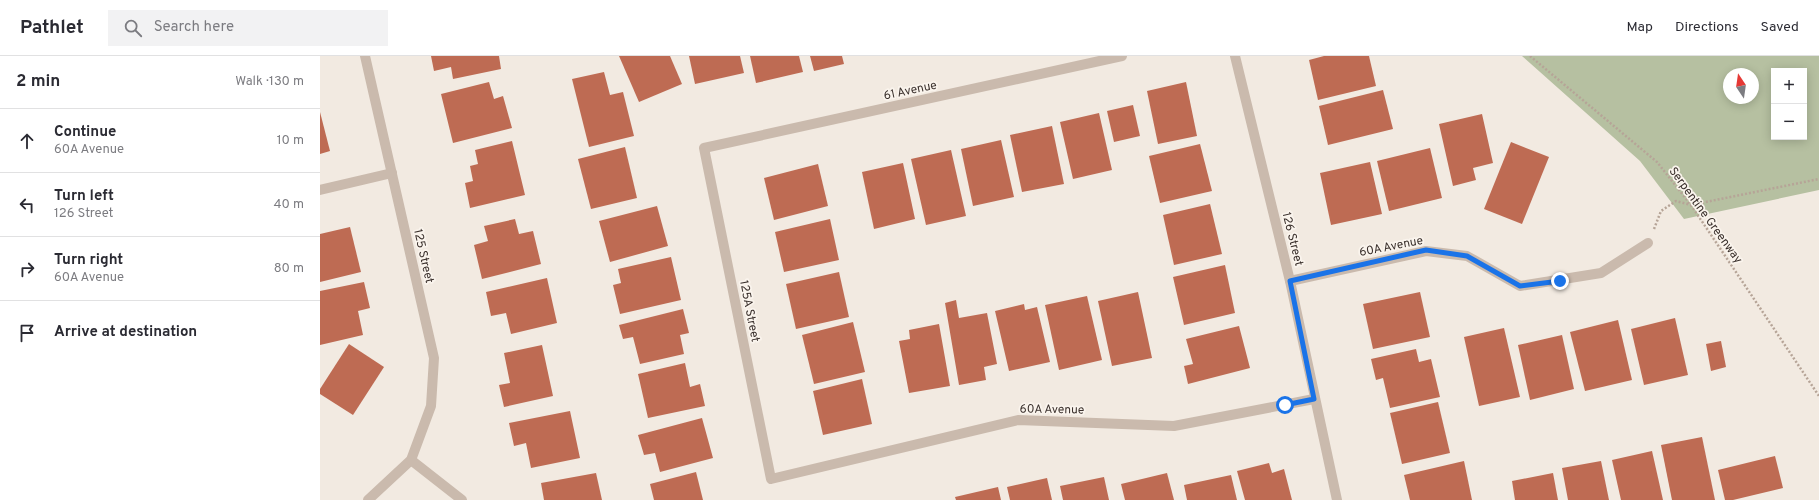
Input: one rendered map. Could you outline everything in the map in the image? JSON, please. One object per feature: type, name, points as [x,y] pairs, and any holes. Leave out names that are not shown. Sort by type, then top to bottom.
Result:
[{"type":"street","name":"125 Street","points":[[365,56],[434,358],[431,406],[410,460]]},
{"type":"street","name":"61 Avenue","points":[[704,148],[1122,56]]},
{"type":"street","name":"126 Street","points":[[1235,56],[1290,281],[1314,399],[1337,500]]},
{"type":"street","name":"125A Street","points":[[704,148],[771,479]]},
{"type":"street","points":[[320,190],[392,173]]},
{"type":"street","name":"60A Avenue","points":[[1290,281],[1426,250],[1467,256],[1520,286],[1601,273],[1648,242]]},
{"type":"street","name":"60A Avenue","points":[[771,479],[1018,420],[1174,426],[1314,399]]},
{"type":"street","points":[[368,500],[410,460],[462,500]]},
{"type":"path","name":"Serpentine Greenway","points":[[1530,56],[1657,162],[1692,205],[1819,396]]},
{"type":"path","points":[[1648,242],[1661,211],[1676,201],[1692,205],[1819,178]]},
{"type":"green space","points":[[1522,56],[1819,56],[1819,190],[1684,219],[1640,161]]},
{"type":"building","points":[[431,56],[499,56],[501,69],[453,79],[451,67],[434,71]]},
{"type":"building","points":[[619,56],[670,56],[682,84],[639,102]]},
{"type":"building","points":[[689,56],[740,56],[744,73],[695,84]]},
{"type":"building","points":[[750,56],[799,56],[803,72],[756,83]]},
{"type":"building","points":[[810,56],[842,56],[844,64],[814,71]]},
{"type":"building","points":[[1324,56],[1369,56],[1376,86],[1318,100],[1309,60]]},
{"type":"building","points":[[604,72],[610,95],[623,92],[634,136],[589,147],[572,79]]},
{"type":"building","points":[[489,82],[494,99],[503,96],[512,128],[453,143],[441,94]]},
{"type":"building","points":[[1186,82],[1197,136],[1158,144],[1147,91]]},
{"type":"building","points":[[1383,90],[1393,129],[1328,145],[1319,106]]},
{"type":"building","points":[[1133,105],[1140,136],[1114,142],[1107,111]]},
{"type":"building","points":[[320,112],[330,151],[320,154]]},
{"type":"building","points":[[1099,113],[1112,170],[1073,179],[1060,122]]},
{"type":"building","points":[[1482,114],[1493,163],[1473,168],[1476,180],[1453,186],[1439,124]]},
{"type":"building","points":[[1052,126],[1064,184],[1022,192],[1010,135]]},
{"type":"building","points":[[1001,140],[1014,197],[973,206],[961,149]]},
{"type":"building","points":[[512,141],[525,195],[470,208],[465,183],[473,181],[470,166],[478,164],[475,150]]},
{"type":"building","points":[[1511,142],[1549,157],[1522,224],[1484,209]]},
{"type":"building","points":[[1200,144],[1212,191],[1160,203],[1149,156]]},
{"type":"building","points":[[625,147],[637,198],[591,209],[578,159]]},
{"type":"building","points":[[1430,148],[1442,198],[1389,211],[1377,161]]},
{"type":"building","points":[[951,150],[966,216],[926,225],[911,159]]},
{"type":"building","points":[[1370,162],[1382,214],[1331,225],[1320,173]]},
{"type":"building","points":[[903,163],[915,219],[874,229],[862,172]]},
{"type":"building","points":[[818,164],[828,206],[774,220],[764,178]]},
{"type":"building","points":[[1210,204],[1222,254],[1174,265],[1163,215]]},
{"type":"building","points":[[657,206],[668,246],[610,262],[599,221]]},
{"type":"building","points":[[515,219],[519,234],[533,231],[541,264],[482,279],[474,245],[488,241],[484,226]]},
{"type":"building","points":[[830,219],[839,260],[784,272],[775,232]]},
{"type":"building","points":[[350,227],[361,272],[320,282],[320,234]]},
{"type":"building","points":[[671,257],[681,300],[620,314],[613,285],[621,283],[618,269]]},
{"type":"building","points":[[1225,265],[1235,313],[1184,325],[1173,277]]},
{"type":"building","points":[[839,272],[849,317],[796,329],[786,284]]},
{"type":"building","points":[[547,278],[557,323],[511,334],[506,313],[491,316],[486,292]]},
{"type":"building","points":[[364,282],[370,308],[358,311],[363,335],[320,345],[320,291]]},
{"type":"building","points":[[1138,292],[1152,358],[1112,366],[1098,301]]},
{"type":"building","points":[[1420,292],[1430,337],[1373,349],[1363,304]]},
{"type":"building","points":[[1087,296],[1102,360],[1059,370],[1045,305]]},
{"type":"building","points":[[956,300],[959,318],[987,313],[997,364],[984,367],[986,380],[959,385],[945,303]]},
{"type":"building","points":[[1024,304],[1025,310],[1037,307],[1050,362],[1009,371],[995,311]]},
{"type":"building","points":[[683,309],[689,333],[680,335],[684,354],[640,364],[633,337],[623,339],[619,325]]},
{"type":"building","points":[[1675,318],[1688,375],[1644,385],[1631,329]]},
{"type":"building","points":[[1618,320],[1632,380],[1585,391],[1570,332]]},
{"type":"building","points":[[853,322],[865,372],[814,384],[802,335]]},
{"type":"building","points":[[939,324],[950,386],[909,393],[899,341],[910,339],[909,330]]},
{"type":"building","points":[[1239,326],[1250,368],[1188,384],[1184,366],[1193,364],[1186,339]]},
{"type":"building","points":[[1504,328],[1520,397],[1479,406],[1464,337]]},
{"type":"building","points":[[1562,335],[1574,389],[1530,400],[1518,345]]},
{"type":"building","points":[[1721,341],[1726,367],[1711,371],[1706,344]]},
{"type":"building","points":[[349,344],[384,367],[353,415],[320,394],[320,389]]},
{"type":"building","points":[[542,345],[553,396],[504,407],[499,385],[510,383],[504,353]]},
{"type":"building","points":[[1416,349],[1419,362],[1431,359],[1440,397],[1390,408],[1383,378],[1376,380],[1371,359]]},
{"type":"building","points":[[685,363],[690,387],[700,384],[705,406],[648,418],[638,374]]},
{"type":"building","points":[[862,379],[872,424],[823,435],[813,391]]},
{"type":"building","points":[[1438,402],[1450,453],[1402,464],[1390,413]]},
{"type":"building","points":[[570,411],[580,458],[531,468],[526,443],[514,446],[509,423]]},
{"type":"building","points":[[702,418],[713,458],[660,472],[655,453],[644,455],[638,435]]},
{"type":"building","points":[[1702,437],[1715,500],[1672,500],[1661,445]]},
{"type":"building","points":[[1652,451],[1663,500],[1621,500],[1612,460]]},
{"type":"building","points":[[1775,456],[1783,488],[1733,500],[1725,500],[1718,470]]},
{"type":"building","points":[[1464,461],[1472,500],[1410,500],[1404,475]]},
{"type":"building","points":[[1601,461],[1609,500],[1568,500],[1562,468]]},
{"type":"building","points":[[1269,463],[1272,473],[1284,469],[1292,500],[1245,500],[1237,471]]},
{"type":"building","points":[[696,472],[703,500],[654,500],[650,484]]},
{"type":"building","points":[[596,473],[602,500],[544,500],[541,483]]},
{"type":"building","points":[[1167,473],[1174,500],[1125,500],[1121,484]]},
{"type":"building","points":[[1553,473],[1558,500],[1515,500],[1512,481]]},
{"type":"building","points":[[1231,475],[1237,500],[1187,500],[1184,485]]},
{"type":"building","points":[[1104,477],[1109,500],[1063,500],[1060,486]]},
{"type":"building","points":[[1047,478],[1052,500],[1010,500],[1007,487]]},
{"type":"building","points":[[998,487],[1001,500],[956,500],[955,497]]},
{"type":"route","points":[[1285,405],[1314,399],[1290,281],[1426,250],[1467,256],[1520,286],[1560,281]]}]
